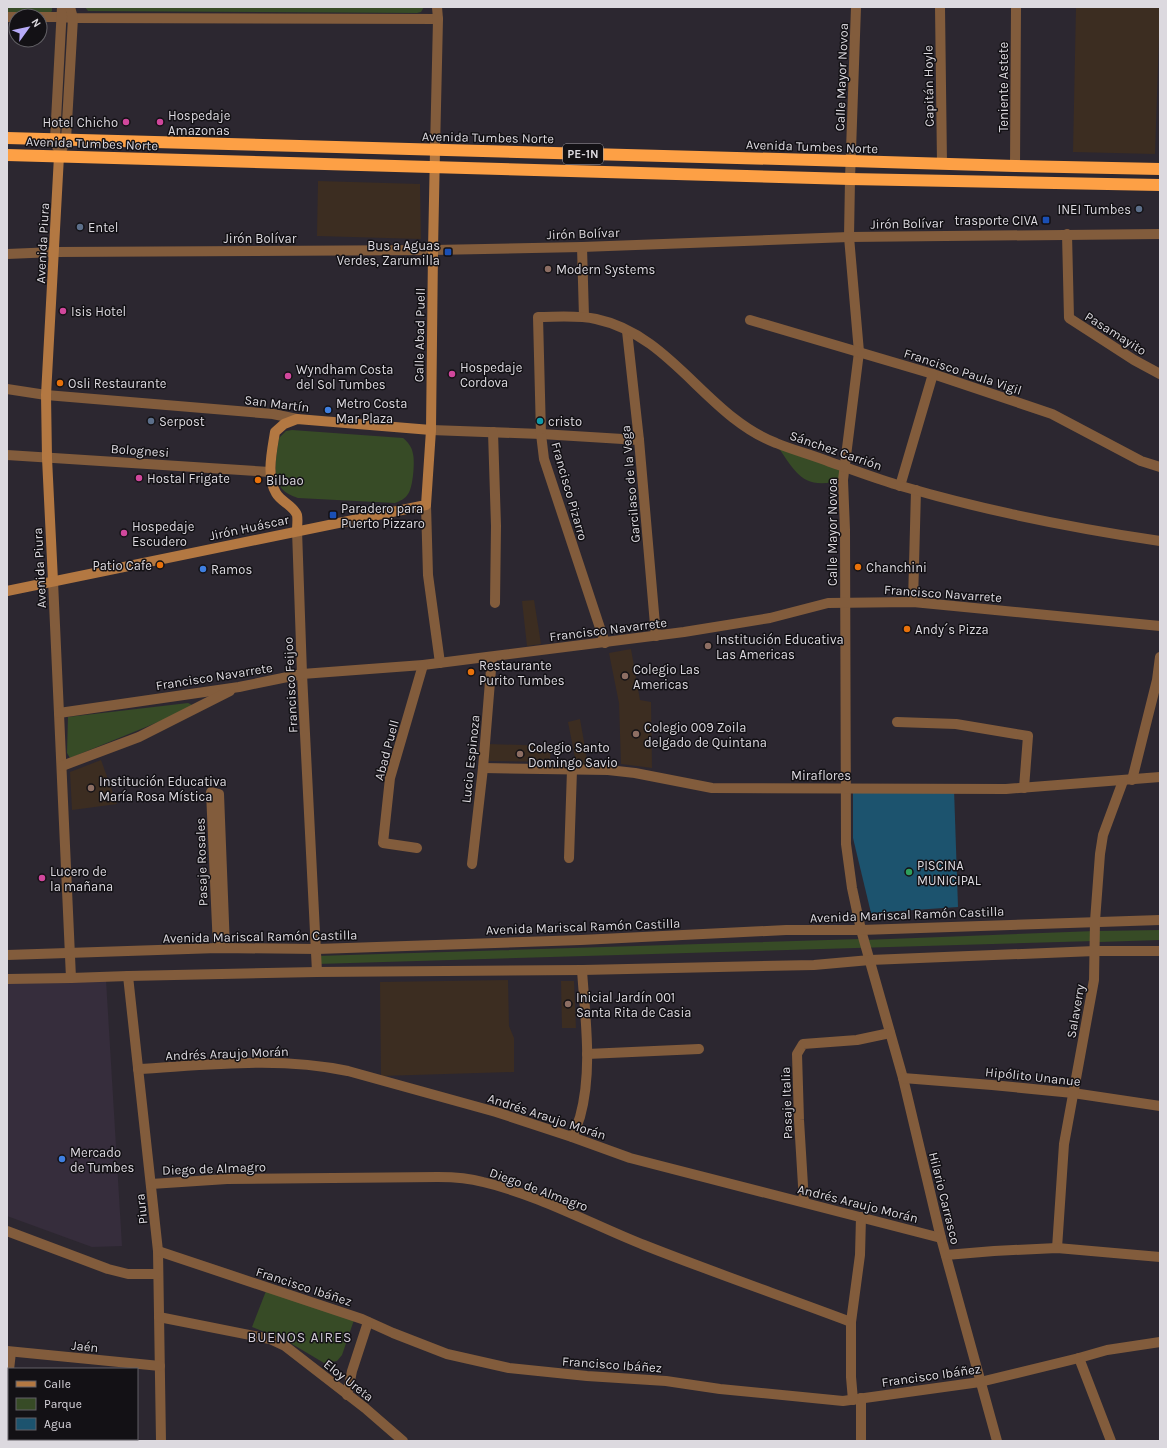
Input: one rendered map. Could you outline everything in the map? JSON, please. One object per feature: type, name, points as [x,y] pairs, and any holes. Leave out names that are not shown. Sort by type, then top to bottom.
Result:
[{"type":"highway","name":"Avenida Tumbes Norte","points":[[7,138],[1160,169]]},
{"type":"highway","name":"Avenida Tumbes Norte","points":[[7,155],[850,179],[1160,185]]},
{"type":"main road","name":"Calle Abad Puell","points":[[426,505],[431,430],[435,150]]},
{"type":"main road","name":"Avenida Piura","points":[[53,581],[47,458],[46,395],[55,252],[59,156]]},
{"type":"main road","name":"San Martín","points":[[297,419],[431,430]]},
{"type":"main road","name":"Francisco Feijoo","points":[[297,419],[284,424],[275,432],[270,472],[272,486],[276,495],[293,509],[297,516],[297,530]]},
{"type":"main road","name":"Jirón Huáscar","points":[[7,591],[297,530],[426,505]]},
{"type":"street","name":"Avenida Piura","points":[[59,156],[72,18],[70,7]]},
{"type":"street","name":"Calle Abad Puell","points":[[435,150],[437,7]]},
{"type":"street","name":"Calle Mayor Novoa","points":[[856,7],[849,237],[859,352],[846,467],[843,480],[845,602],[845,788],[846,844],[852,888],[861,930],[870,960]]},
{"type":"street","name":"Capitán Hoyle","points":[[940,7],[942,164]]},
{"type":"street","name":"Teniente Astete","points":[[1016,7],[1016,166]]},
{"type":"street","name":"Avenida Piura","points":[[60,140],[61,12]]},
{"type":"street","points":[[48,15],[61,12],[72,18],[438,19]]},
{"type":"street","name":"Pasamayito","points":[[1067,234],[1069,318],[1134,360],[1160,374]]},
{"type":"street","name":"Jirón Bolívar","points":[[7,254],[55,252],[433,250],[582,247],[849,237],[1160,234]]},
{"type":"street","points":[[582,247],[584,317]]},
{"type":"street","name":"Sánchez Carrión","points":[[538,317],[584,317],[608,322],[627,331],[654,346],[671,360],[710,399],[732,418],[754,433],[775,443],[900,486],[991,510],[1160,541]]},
{"type":"street","name":"Francisco Pizarro","points":[[538,317],[541,434],[544,459],[605,643]]},
{"type":"street","name":"Francisco Paula Vigil","points":[[750,320],[934,374],[1052,414],[1141,461],[1160,467]]},
{"type":"street","name":"Garcilaso de la Vega","points":[[627,331],[639,440],[656,636]]},
{"type":"street","points":[[900,486],[934,374]]},
{"type":"street","name":"San Martín","points":[[7,389],[46,395],[273,414],[297,419]]},
{"type":"street","name":"San Martín","points":[[431,430],[541,434],[639,440]]},
{"type":"street","points":[[493,432],[496,526],[495,604]]},
{"type":"street","name":"Bolognesi","points":[[7,455],[270,472]]},
{"type":"street","points":[[913,602],[916,490]]},
{"type":"street","name":"Calle Abad Puell","points":[[426,505],[428,575],[440,662]]},
{"type":"street","name":"Francisco Feijoo","points":[[297,530],[302,674],[317,972]]},
{"type":"street","name":"Avenida Piura","points":[[53,581],[71,978]]},
{"type":"street","name":"Francisco Navarrete","points":[[59,713],[239,686],[302,674],[423,665],[656,636],[770,618],[828,603],[913,602],[1160,626]]},
{"type":"street","name":"Lucio Espinoza","points":[[472,864],[483,768],[492,657]]},
{"type":"street","name":"Salaverry","points":[[1057,1248],[1064,1144],[1094,980],[1095,921],[1100,854],[1103,835],[1127,780],[1157,680],[1160,657]]},
{"type":"street","name":"Abad Puell","points":[[417,848],[383,843],[390,778],[423,665]]},
{"type":"street","points":[[62,766],[139,737],[239,686]]},
{"type":"street","points":[[897,722],[956,724],[1028,736],[1024,788]]},
{"type":"street","name":"Miraflores","points":[[483,768],[608,770],[635,773],[712,788],[1024,788],[1160,777]]},
{"type":"street","points":[[569,858],[572,770]]},
{"type":"street","name":"Pasaje Rosales","points":[[211,792],[219,794],[221,948],[211,792]]},
{"type":"street","name":"Avenida Mariscal Ramón Castilla","points":[[7,954],[221,948],[317,949],[581,940],[786,930],[861,930],[1160,920]]},
{"type":"street","points":[[7,979],[317,972],[582,970],[814,965],[870,960],[1095,951],[1160,951]]},
{"type":"street","name":"Hilario Carrasco","points":[[870,960],[903,1078],[941,1238],[997,1441]]},
{"type":"street","points":[[572,1136],[580,1117],[583,1103],[588,1054],[582,970]]},
{"type":"street","name":"Piura","points":[[128,976],[158,1250],[161,1441]]},
{"type":"street","name":"Pasaje Italia","points":[[804,1202],[797,1054],[803,1044],[858,1040],[890,1033]]},
{"type":"street","points":[[588,1054],[698,1049]]},
{"type":"street","name":"Andrés Araujo Morán","points":[[138,1069],[260,1063],[297,1063],[348,1071],[496,1112],[572,1136],[630,1158],[941,1238]]},
{"type":"street","name":"Hipólito Unanue","points":[[903,1078],[992,1085],[1160,1106]]},
{"type":"street","name":"Diego de Almagro","points":[[151,1184],[227,1179],[438,1177],[482,1181],[506,1188],[644,1245],[851,1322]]},
{"type":"street","points":[[861,1217],[860,1255],[851,1322],[851,1377],[857,1399],[861,1441]]},
{"type":"street","points":[[7,1230],[108,1269],[128,1274],[158,1274]]},
{"type":"street","points":[[946,1255],[1057,1248],[1160,1257]]},
{"type":"street","name":"Francisco Ibáñez","points":[[158,1250],[368,1322],[447,1354],[509,1368],[586,1376],[666,1381],[720,1389],[835,1401],[980,1382],[1106,1350],[1160,1342]]},
{"type":"street","name":"Eloy Ureta","points":[[159,1317],[270,1339],[285,1346],[403,1441]]},
{"type":"street","points":[[347,1395],[352,1371],[368,1322]]},
{"type":"street","points":[[8,1368],[9,1352]]},
{"type":"street","name":"Jaén","points":[[9,1352],[160,1366]]},
{"type":"street","points":[[1079,1358],[1111,1441]]},
{"type":"street","points":[[7,1388],[8,1370]]},
{"type":"shaded area","points":[[1076,7],[1160,7],[1155,154],[1073,152]]},
{"type":"shaded area","points":[[318,181],[420,184],[421,239],[317,236]]},
{"type":"shaded area","points":[[534,600],[541,644],[527,646],[522,601]]},
{"type":"shaded area","name":"Colegio 009 Zoila delgado de Quintana","points":[[631,649],[640,700],[651,702],[652,768],[621,764],[619,703],[609,653]]},
{"type":"shaded area","points":[[580,719],[588,765],[577,768],[568,722]]},
{"type":"shaded area","name":"Colegio Santo Domingo Savio","points":[[489,744],[551,746],[550,762],[489,761]]},
{"type":"shaded area","name":"Institución Educativa María Rosa Mística","points":[[101,760],[117,804],[72,810],[70,772]]},
{"type":"shaded area","name":"Mercado de Tumbes","points":[[106,980],[122,1246],[92,1247],[7,1216],[7,981]]},
{"type":"shaded area","points":[[508,980],[509,1026],[514,1038],[514,1072],[381,1076],[380,982]]},
{"type":"shaded area","name":"Inicial Jardín 001 Santa Rita de Casia","points":[[561,981],[574,981],[576,1028],[562,1028]]},
{"type":"green space","points":[[7,7],[52,7],[52,11],[49,14],[48,8],[8,8],[7,13]]},
{"type":"green space","points":[[85,7],[424,7],[421,12],[417,13],[88,11]]},
{"type":"green space","points":[[292,430],[403,438],[411,447],[414,458],[410,491],[404,499],[395,503],[298,498],[288,494],[278,481],[276,474],[276,456],[279,438],[286,431]]},
{"type":"green space","points":[[775,443],[846,467],[843,480],[829,483],[809,481],[795,471]]},
{"type":"green space","points":[[188,703],[192,705],[190,709],[70,758],[67,753],[68,717]]},
{"type":"green space","points":[[1160,930],[1160,940],[1099,942],[1099,931]]},
{"type":"green space","points":[[1095,931],[1095,941],[317,964],[317,956],[864,940]]},
{"type":"green space","points":[[266,1291],[354,1320],[342,1355],[337,1361],[324,1363],[287,1341],[252,1327]]},
{"type":"water","name":"PISCINA MUNICIPAL","points":[[853,788],[954,789],[958,907],[871,913],[853,838]]},
{"type":"place","name":"Hotel Chicho","points":[[126,122]]},
{"type":"place","name":"Hospedaje Amazonas","points":[[160,122]]},
{"type":"place","name":"INEI Tumbes","points":[[1139,209]]},
{"type":"place","name":"trasporte CIVA","points":[[1046,220]]},
{"type":"place","name":"Entel","points":[[80,227]]},
{"type":"place","name":"Bus a Aguas Verdes, Zarumilla","points":[[448,252]]},
{"type":"place","name":"Modern Systems","points":[[548,269]]},
{"type":"place","name":"Isis Hotel","points":[[63,311]]},
{"type":"place","name":"Hospedaje Cordova","points":[[452,374]]},
{"type":"place","name":"Wyndham Costa del Sol Tumbes","points":[[288,376]]},
{"type":"place","name":"Osli Restaurante","points":[[60,383]]},
{"type":"place","name":"Metro Costa Mar Plaza","points":[[328,410]]},
{"type":"place","name":"Serpost","points":[[151,421]]},
{"type":"place","name":"cristo","points":[[540,421]]},
{"type":"place","name":"Hostal Frigate","points":[[139,478]]},
{"type":"place","name":"Bilbao","points":[[258,480]]},
{"type":"place","name":"Paradero para Puerto Pizzaro","points":[[333,515]]},
{"type":"place","name":"Hospedaje Escudero","points":[[124,533]]},
{"type":"place","name":"Patio Cafe","points":[[160,565]]},
{"type":"place","name":"Chanchini","points":[[858,567]]},
{"type":"place","name":"Ramos","points":[[203,569]]},
{"type":"place","name":"Andy´s Pizza","points":[[907,629]]},
{"type":"place","name":"Institución Educativa Las Americas","points":[[708,646]]},
{"type":"place","name":"Restaurante Purito Tumbes","points":[[471,672]]},
{"type":"place","name":"Colegio Las Americas","points":[[625,676]]},
{"type":"place","name":"Colegio 009 Zoila delgado de Quintana","points":[[636,734]]},
{"type":"place","name":"Colegio Santo Domingo Savio","points":[[520,754]]},
{"type":"place","name":"Institución Educativa María Rosa Mística","points":[[91,788]]},
{"type":"place","name":"PISCINA MUNICIPAL","points":[[909,872]]},
{"type":"place","name":"Lucero de la mañana","points":[[42,878]]},
{"type":"place","name":"Inicial Jardín 001 Santa Rita de Casia","points":[[568,1004]]},
{"type":"place","name":"Mercado de Tumbes","points":[[62,1159]]},
{"type":"district","name":"BUENOS AIRES","points":[[300,1337]]}]
